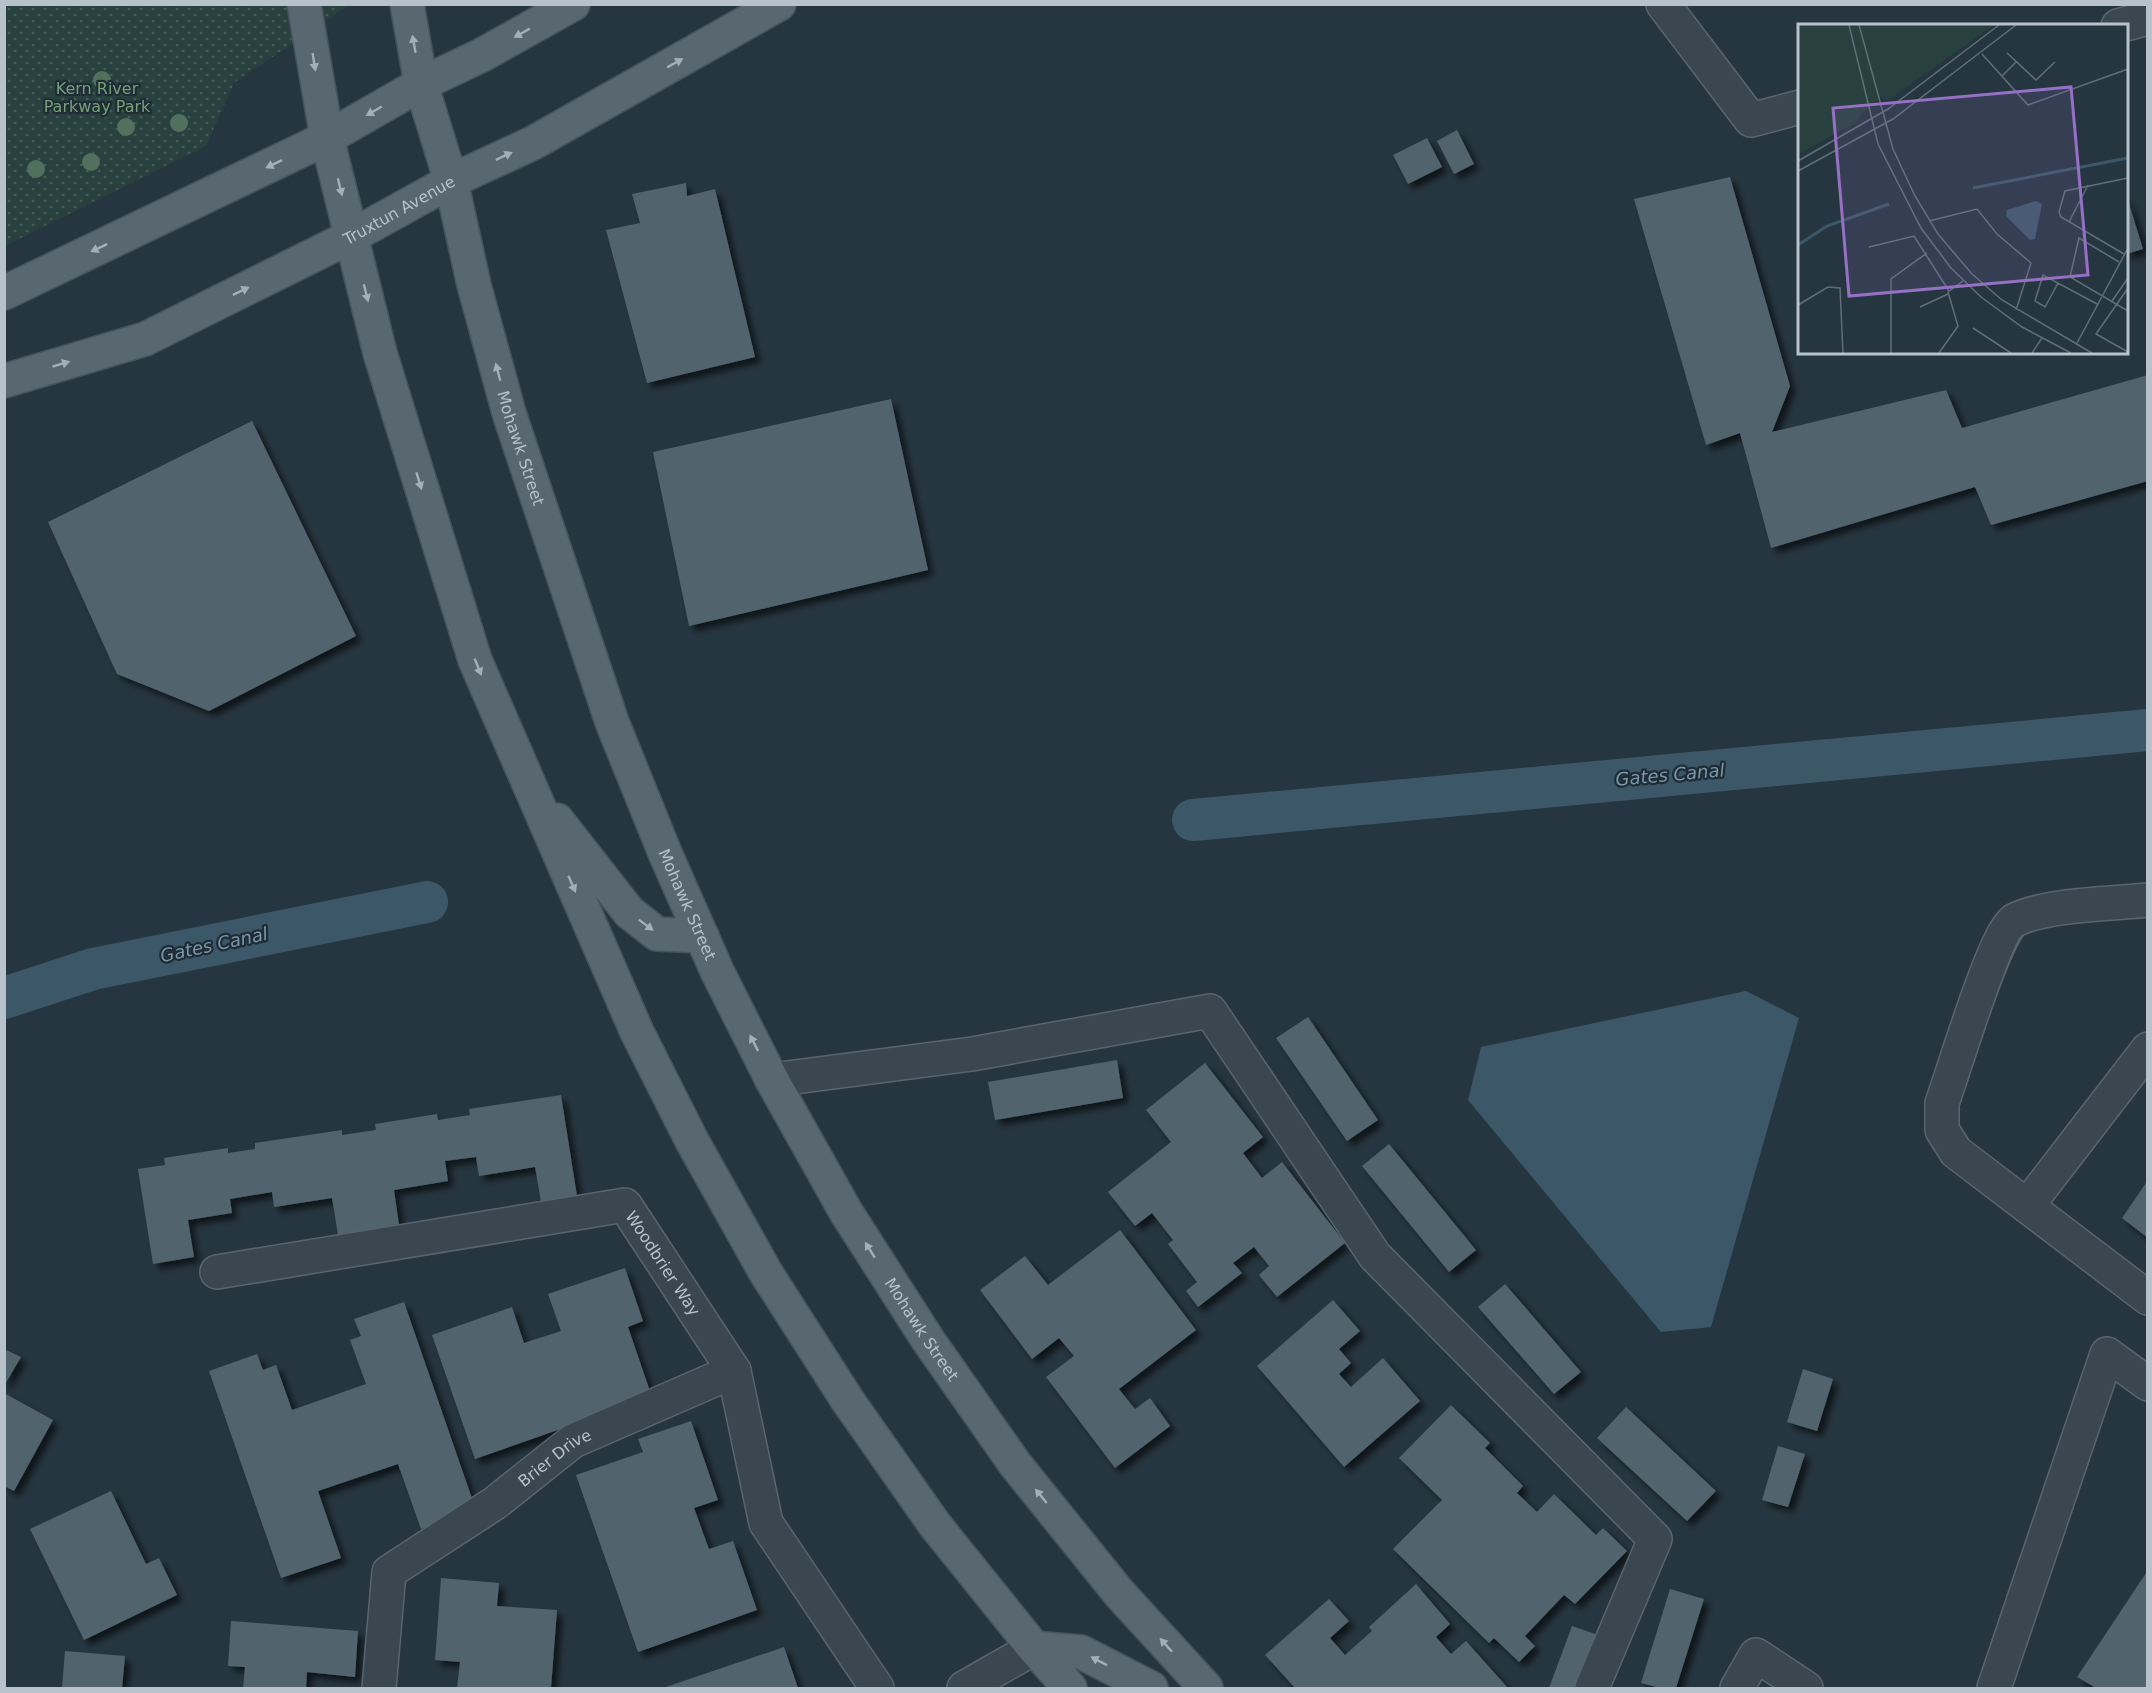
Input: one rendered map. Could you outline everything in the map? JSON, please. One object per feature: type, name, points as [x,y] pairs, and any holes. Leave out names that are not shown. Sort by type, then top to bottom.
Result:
[{"type":"main road","points":[[304,4],[327,138],[380,353],[468,638],[528,784],[637,1032],[693,1141],[766,1273],[848,1401],[922,1506],[1034,1648],[1070,1689]]},
{"type":"main road","name":"Mohawk Street","points":[[407,4],[421,84],[451,181],[474,285],[509,413],[612,722],[665,853],[702,936],[772,1080],[846,1212],[928,1340],[995,1435],[1119,1593],[1206,1689]]},
{"type":"main road","points":[[4,293],[327,138],[421,84],[487,52],[573,4]]},
{"type":"main road","name":"Truxtun Avenue","points":[[4,381],[145,339],[352,237],[451,181],[533,143],[779,4]]},
{"type":"main road","points":[[528,784],[629,912],[657,934],[702,936]]},
{"type":"main road","points":[[1034,1648],[1081,1652],[1151,1689]]},
{"type":"street","points":[[1663,4],[1751,120],[1798,108]]},
{"type":"street","points":[[2126,24],[2148,18]]},
{"type":"street","points":[[2148,900],[2042,911],[2013,921],[1997,945],[1942,1103],[1942,1130],[1956,1152],[2148,1298]]},
{"type":"street","points":[[772,1080],[972,1054],[1210,1011],[1375,1256],[1655,1539],[1593,1689]]},
{"type":"street","points":[[2027,1206],[2148,1049]]},
{"type":"street","name":"Woodbrier Way","points":[[218,1272],[625,1205],[739,1382],[766,1523],[877,1689]]},
{"type":"street","points":[[1994,1689],[2107,1354],[2148,1384]]},
{"type":"street","name":"Brier Drive","points":[[379,1689],[389,1572],[495,1503],[573,1441],[734,1371]]},
{"type":"street","points":[[964,1689],[1034,1648]]},
{"type":"street","points":[[1737,1689],[1756,1655],[1806,1689]]},
{"type":"green space","name":"Kern River Parkway Park","points":[[5,5],[349,5],[234,83],[206,146],[5,246]]},
{"type":"water","points":[[1746,991],[1799,1018],[1711,1327],[1661,1332],[1468,1100],[1481,1047]]},
{"type":"building","points":[[1457,130],[1474,164],[1454,174],[1437,141]]},
{"type":"building","points":[[1427,138],[1442,167],[1408,184],[1393,155]]},
{"type":"building","points":[[1730,177],[1790,386],[1772,432],[1946,390],[1962,428],[2148,375],[2148,481],[1991,525],[1975,487],[1771,548],[1740,433],[1706,445],[1634,199]]},
{"type":"building","points":[[686,183],[687,196],[715,189],[755,357],[647,383],[606,230],[640,223],[632,194]]},
{"type":"building","points":[[2128,200],[2143,249],[2128,253]]},
{"type":"building","points":[[891,399],[928,570],[689,626],[653,452]]},
{"type":"building","points":[[252,421],[356,636],[209,711],[117,674],[48,522]]},
{"type":"building","points":[[1308,1017],[1378,1120],[1347,1141],[1276,1038]]},
{"type":"building","points":[[1117,1060],[1123,1098],[995,1120],[988,1082]]},
{"type":"building","points":[[1205,1063],[1263,1137],[1243,1153],[1262,1178],[1282,1162],[1345,1243],[1277,1297],[1259,1275],[1269,1266],[1254,1247],[1233,1263],[1242,1273],[1198,1307],[1186,1291],[1197,1282],[1168,1244],[1173,1240],[1152,1213],[1135,1226],[1108,1192],[1171,1142],[1146,1110]]},
{"type":"building","points":[[561,1095],[577,1196],[541,1202],[535,1167],[479,1176],[476,1157],[445,1161],[448,1181],[394,1190],[399,1225],[338,1235],[332,1198],[274,1207],[272,1192],[230,1199],[232,1213],[188,1220],[194,1257],[153,1264],[138,1169],[165,1165],[164,1158],[228,1148],[228,1153],[255,1149],[255,1143],[342,1130],[342,1135],[376,1130],[375,1124],[437,1114],[438,1120],[470,1115],[469,1109]]},
{"type":"building","points":[[1389,1144],[1476,1250],[1449,1272],[1362,1166]]},
{"type":"building","points":[[2148,1180],[2148,1238],[2122,1218]]},
{"type":"building","points":[[1120,1230],[1196,1330],[1119,1389],[1135,1409],[1150,1398],[1170,1426],[1115,1468],[1046,1377],[1074,1356],[1059,1338],[1032,1359],[980,1290],[1025,1256],[1048,1285]]},
{"type":"building","points":[[625,1268],[643,1321],[628,1327],[652,1397],[475,1459],[432,1335],[512,1307],[524,1343],[561,1331],[548,1294]]},
{"type":"building","points":[[1505,1284],[1581,1372],[1554,1394],[1478,1307]]},
{"type":"building","points":[[1333,1300],[1360,1331],[1339,1349],[1351,1363],[1339,1374],[1351,1387],[1383,1358],[1420,1401],[1344,1467],[1257,1366]]},
{"type":"building","points":[[404,1302],[476,1510],[421,1529],[398,1464],[318,1491],[341,1558],[281,1578],[209,1371],[257,1354],[263,1370],[276,1365],[292,1410],[366,1384],[350,1340],[361,1336],[354,1319]]},
{"type":"building","points":[[4,1349],[21,1357],[4,1386]]},
{"type":"building","points":[[1803,1369],[1833,1379],[1817,1431],[1787,1422]]},
{"type":"building","points":[[4,1393],[53,1420],[14,1491],[4,1486]]},
{"type":"building","points":[[1451,1405],[1490,1443],[1485,1448],[1523,1486],[1517,1493],[1537,1512],[1554,1494],[1596,1535],[1603,1528],[1627,1551],[1575,1604],[1564,1595],[1525,1636],[1535,1646],[1519,1662],[1494,1638],[1489,1643],[1393,1549],[1442,1500],[1399,1458]]},
{"type":"building","points":[[1626,1407],[1716,1491],[1687,1521],[1597,1438]]},
{"type":"building","points":[[691,1421],[718,1500],[694,1508],[709,1549],[733,1541],[757,1610],[638,1652],[576,1475],[643,1452],[638,1439]]},
{"type":"building","points":[[1778,1446],[1805,1454],[1788,1507],[1762,1500]]},
{"type":"building","points":[[111,1491],[146,1564],[159,1558],[177,1595],[84,1640],[30,1529]]},
{"type":"building","points":[[2148,1570],[2148,1688],[2096,1688],[2077,1677]]},
{"type":"building","points":[[441,1578],[499,1583],[497,1606],[557,1610],[551,1688],[457,1688],[460,1662],[435,1660]]},
{"type":"building","points":[[1416,1584],[1450,1624],[1436,1637],[1451,1654],[1466,1641],[1508,1688],[1295,1688],[1265,1655],[1329,1599],[1349,1621],[1330,1638],[1345,1655],[1372,1631],[1369,1627]]},
{"type":"building","points":[[1670,1589],[1704,1599],[1676,1688],[1660,1688],[1641,1683]]},
{"type":"building","points":[[231,1621],[358,1631],[355,1677],[307,1672],[306,1688],[243,1688],[245,1667],[228,1666]]},
{"type":"building","points":[[1572,1626],[1607,1638],[1589,1688],[1549,1688]]},
{"type":"building","points":[[784,1647],[798,1688],[663,1688]]},
{"type":"building","points":[[65,1651],[125,1656],[122,1688],[62,1688]]},
{"type":"waterway","name":"Gates Canal","points":[[1193,820],[2148,730]]},
{"type":"waterway","name":"Gates Canal","points":[[4,998],[93,969],[427,902]]}]
